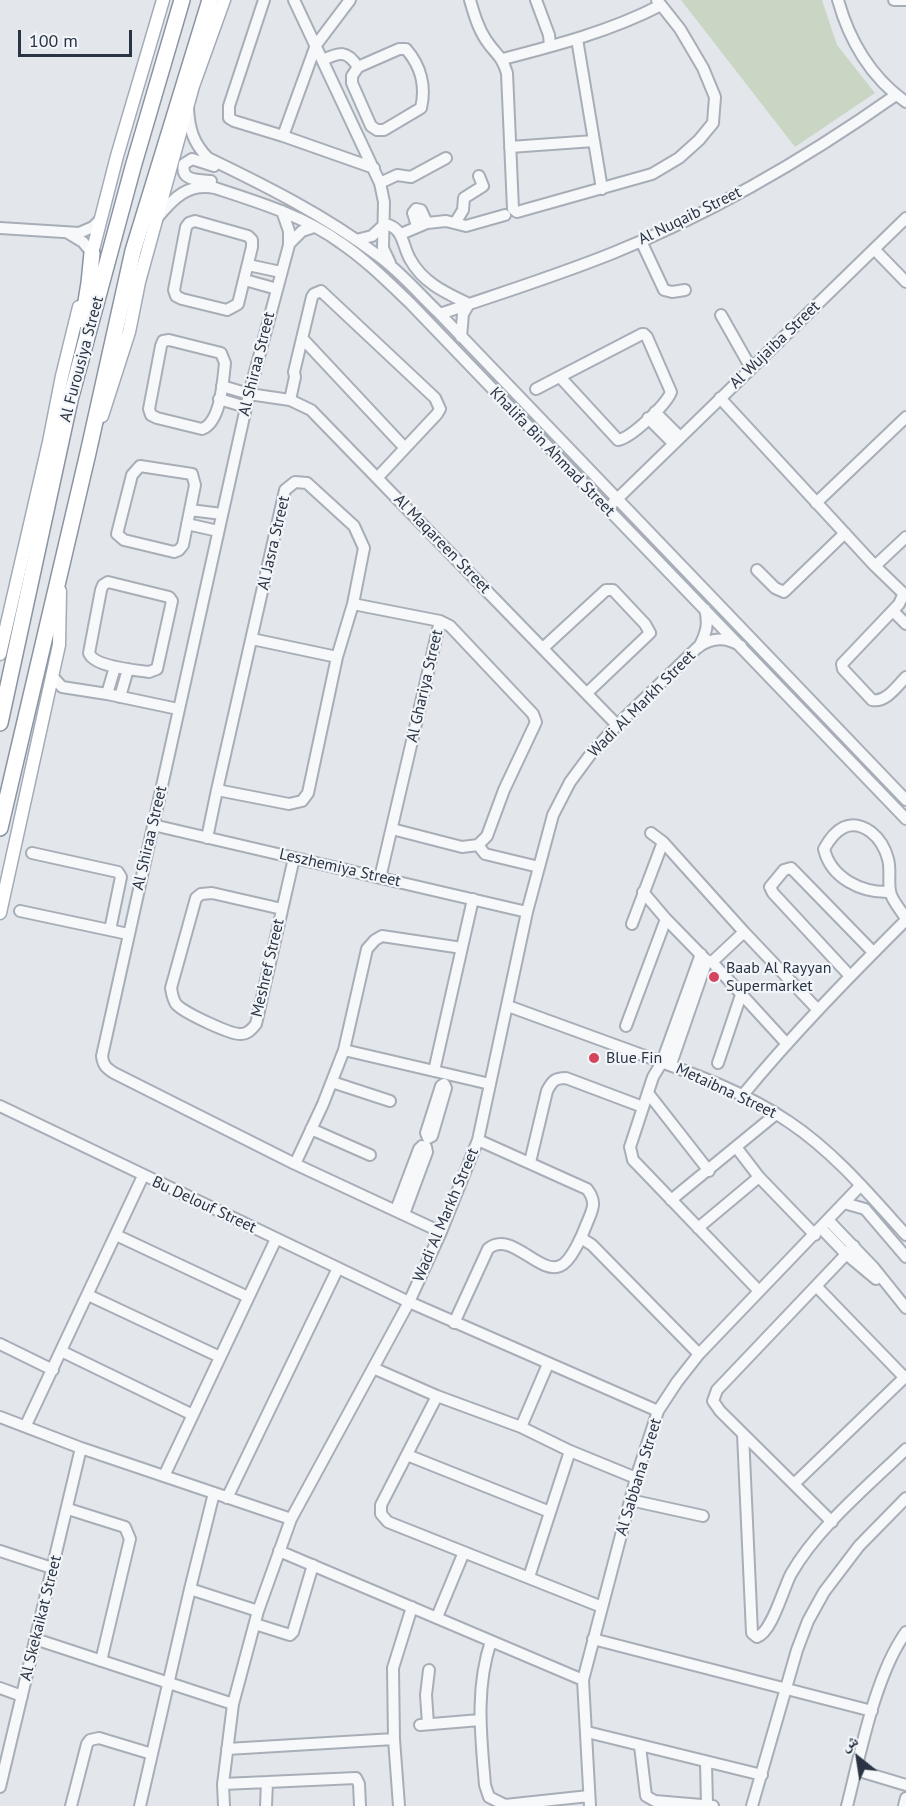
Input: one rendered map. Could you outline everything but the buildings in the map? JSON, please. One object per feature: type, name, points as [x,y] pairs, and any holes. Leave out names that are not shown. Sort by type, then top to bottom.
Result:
[{"type":"highway","name":"Al Furousiya Street","points":[[0,723],[70,400],[132,167],[182,0]]},
{"type":"highway","name":"Al Furousiya Street","points":[[0,828],[133,251],[210,0]]},
{"type":"highway","points":[[70,400],[92,253]]},
{"type":"main road","name":"Al Furousiya Street","points":[[0,654],[99,221],[163,0]]},
{"type":"main road","name":"Al Furousiya Street","points":[[88,453],[123,355],[155,221],[187,104],[224,0]]},
{"type":"main road","name":"Al Furousiya Street","points":[[0,914],[59,645],[60,567]]},
{"type":"street","points":[[264,0],[228,112],[229,118],[374,168]]},
{"type":"street","points":[[294,0],[380,183],[384,202],[383,248],[392,266]]},
{"type":"street","points":[[283,136],[316,45],[350,0]]},
{"type":"street","points":[[470,0],[481,31],[503,59],[507,73],[513,209],[517,212],[652,174],[679,158],[699,140],[713,123],[715,97],[703,68],[680,29],[659,3],[631,21],[577,39],[503,59]]},
{"type":"street","points":[[536,0],[549,35],[550,46]]},
{"type":"street","points":[[838,0],[845,25],[857,50],[878,76],[906,102]]},
{"type":"street","points":[[894,0],[906,0]]},
{"type":"street","points":[[577,39],[602,189]]},
{"type":"street","points":[[399,49],[406,49],[424,84],[421,108],[384,130],[377,130],[371,126],[352,83],[352,76],[358,67],[399,49]]},
{"type":"street","points":[[323,60],[340,53],[348,55],[358,67]]},
{"type":"street","name":"Al Nuqaib Street","points":[[440,314],[575,267],[641,241],[787,166],[896,95]]},
{"type":"street","name":"Khalifa Bin Ahmad Street","points":[[187,104],[192,137],[199,150],[208,158],[279,192],[356,240],[392,266],[906,800]]},
{"type":"street","points":[[510,147],[594,141]]},
{"type":"street","points":[[380,183],[397,175],[411,177],[446,158]]},
{"type":"street","points":[[238,196],[220,183],[186,177],[183,168],[188,161],[196,159],[225,171],[243,173]]},
{"type":"street","points":[[455,223],[463,210],[464,198],[482,188],[483,183],[479,176]]},
{"type":"street","name":"Khalifa Bin Ahmad Street","points":[[155,221],[168,204],[183,192],[202,185],[282,211],[340,242],[367,263],[410,303],[906,819]]},
{"type":"street","name":"Al Shiraa Street","points":[[282,211],[289,231],[289,244],[249,393],[128,934],[102,1056],[103,1063],[107,1068],[296,1164],[441,1232]]},
{"type":"street","points":[[401,234],[422,224],[446,221],[466,226],[505,215]]},
{"type":"street","name":"Al Wujaiba Street","points":[[604,505],[642,476],[643,472],[906,218]]},
{"type":"street","points":[[0,228],[68,233],[86,232],[99,221]]},
{"type":"street","points":[[195,221],[248,236],[252,240],[245,280],[238,304],[227,310],[177,296],[174,290],[189,223],[195,221]]},
{"type":"street","points":[[356,240],[372,236],[385,224]]},
{"type":"street","points":[[385,224],[394,227],[401,234],[409,258],[427,280],[449,295],[469,304],[463,314],[461,337]]},
{"type":"street","points":[[289,244],[302,231],[314,227]]},
{"type":"street","points":[[68,233],[83,242],[92,253]]},
{"type":"street","points":[[641,241],[664,291],[685,290]]},
{"type":"street","points":[[874,249],[906,282]]},
{"type":"street","points":[[248,265],[281,272]]},
{"type":"street","points":[[245,280],[277,289]]},
{"type":"street","points":[[287,399],[312,297],[318,292],[325,293],[435,398],[440,409],[376,475]]},
{"type":"street","points":[[721,315],[751,368]]},
{"type":"street","points":[[536,389],[644,334],[671,393],[667,401],[626,438],[618,440],[560,377]]},
{"type":"street","points":[[302,338],[404,447]]},
{"type":"street","points":[[169,340],[221,352],[225,363],[222,387],[213,423],[202,429],[151,415],[149,409],[163,341],[169,340]]},
{"type":"street","name":"Al Maqareen Street","points":[[222,387],[287,399],[311,410],[617,725]]},
{"type":"street","points":[[720,398],[875,566],[905,594],[893,611],[844,659],[843,669],[872,700],[877,701],[883,699],[906,677]]},
{"type":"street","points":[[219,399],[246,407]]},
{"type":"street","points":[[651,415],[676,440]]},
{"type":"street","points":[[816,503],[906,417]]},
{"type":"street","points":[[140,466],[192,474],[195,485],[190,510],[183,545],[174,552],[124,540],[117,534],[132,475],[140,466]]},
{"type":"street","name":"Al Jasra Street","points":[[207,838],[217,790],[285,490],[295,482],[307,483],[354,526],[364,549],[353,604],[337,657],[308,793],[302,801],[289,804],[217,790]]},
{"type":"street","points":[[190,510],[222,514]]},
{"type":"street","points":[[187,524],[218,531]]},
{"type":"street","points":[[757,570],[775,588],[784,592],[844,533]]},
{"type":"street","points":[[875,566],[906,537]]},
{"type":"street","points":[[108,582],[169,597],[172,601],[157,669],[149,672],[115,667],[93,660],[89,653],[103,585],[108,582]]},
{"type":"street","points":[[543,648],[606,590],[613,590],[645,624],[650,633],[587,693]]},
{"type":"street","points":[[353,604],[440,621]]},
{"type":"street","name":"Wadi Al Markh Street","points":[[698,647],[707,625],[705,609]]},
{"type":"street","points":[[893,611],[906,624]]},
{"type":"street","name":"Al Ghariya Street","points":[[380,878],[440,621],[450,626],[533,714],[536,722],[504,790],[487,836],[478,845]]},
{"type":"street","points":[[252,639],[337,657]]},
{"type":"street","name":"Wadi Al Markh Street","points":[[224,1806],[223,1784],[233,1704],[258,1611],[291,1519],[409,1302],[441,1232],[478,1140],[527,912],[551,823],[564,791],[576,772],[617,725],[698,647],[715,639],[724,639],[741,646]]},
{"type":"street","points":[[107,694],[115,667]]},
{"type":"street","points":[[120,697],[128,669]]},
{"type":"street","points":[[53,677],[62,687],[178,709]]},
{"type":"street","points":[[48,698],[62,687]]},
{"type":"street","points":[[742,1096],[818,1010],[906,920],[890,892],[889,861],[884,846],[876,837],[861,825],[851,824],[828,841],[824,849],[827,862],[844,879],[869,892],[890,892]]},
{"type":"street","name":"Leszhemiya Street","points":[[153,825],[527,912]]},
{"type":"street","points":[[392,829],[462,847],[478,845],[485,854],[539,867]]},
{"type":"street","points":[[651,833],[663,843],[818,1010]]},
{"type":"street","points":[[632,924],[663,843]]},
{"type":"street","points":[[32,853],[118,872],[121,877],[110,930]]},
{"type":"street","name":"Meshref Street","points":[[282,909],[212,892],[201,894],[196,898],[171,988],[178,1006],[234,1033],[246,1033],[256,1024],[294,858]]},
{"type":"street","points":[[850,976],[773,894],[770,887],[784,870],[791,868],[873,952]]},
{"type":"street","points":[[643,892],[666,919],[787,1044]]},
{"type":"street","points":[[434,1071],[473,899]]},
{"type":"street","points":[[20,911],[128,934]]},
{"type":"street","points":[[626,1026],[666,919]]},
{"type":"street","points":[[744,932],[706,959],[666,1063],[653,1077],[630,1146],[630,1153],[637,1164],[759,1291]]},
{"type":"street","points":[[296,1164],[344,1050],[367,949],[382,936],[462,948]]},
{"type":"street","points":[[718,1063],[741,995]]},
{"type":"street","name":"Metaibna Street","points":[[508,1006],[666,1063],[742,1096],[776,1114],[797,1127],[861,1185],[906,1235]]},
{"type":"street","points":[[344,1050],[434,1071],[445,1078],[490,1084]]},
{"type":"street","points":[[434,1120],[446,1086],[445,1078]]},
{"type":"street","points":[[530,1162],[547,1091],[551,1082],[557,1078],[566,1078],[643,1107]]},
{"type":"street","points":[[332,1082],[390,1101]]},
{"type":"street","points":[[648,1093],[709,1171]]},
{"type":"street","name":"Bu Delouf Street","points":[[0,1107],[454,1323],[658,1412]]},
{"type":"street","points":[[671,1200],[776,1114]]},
{"type":"street","points":[[311,1129],[370,1155]]},
{"type":"street","points":[[454,1323],[488,1249],[492,1245],[511,1247],[550,1267],[560,1267],[566,1262],[581,1238],[594,1206],[593,1197],[587,1189],[478,1140]]},
{"type":"street","points":[[736,1147],[759,1177],[850,1250],[906,1308]]},
{"type":"street","points":[[400,1212],[417,1166]]},
{"type":"street","points":[[26,1425],[144,1176]]},
{"type":"street","points":[[698,1228],[759,1177]]},
{"type":"street","name":"Al Sabbana Street","points":[[590,1801],[583,1680],[636,1478],[658,1412],[677,1382],[699,1354],[861,1185]]},
{"type":"street","points":[[844,1203],[862,1207],[868,1212],[906,1257]]},
{"type":"street","points":[[116,1235],[249,1297]]},
{"type":"street","points":[[581,1238],[592,1245],[699,1354]]},
{"type":"street","points":[[164,1476],[276,1239]]},
{"type":"street","points":[[832,1522],[716,1407],[714,1395],[850,1250]]},
{"type":"street","points":[[227,1498],[338,1268]]},
{"type":"street","points":[[794,1484],[905,1377],[816,1286]]},
{"type":"street","points":[[88,1295],[220,1356]]},
{"type":"street","points":[[0,1344],[53,1370]]},
{"type":"street","points":[[61,1351],[193,1415]]},
{"type":"street","points":[[521,1427],[548,1364]]},
{"type":"street","points":[[374,1368],[521,1427],[570,1451],[636,1478]]},
{"type":"street","points":[[437,1395],[381,1505],[381,1514],[388,1522],[602,1607]]},
{"type":"street","points":[[0,1417],[26,1425],[81,1449],[291,1519]]},
{"type":"street","points":[[743,1434],[751,1622],[754,1636],[757,1637],[765,1633],[793,1571],[809,1547],[906,1449]]},
{"type":"street","name":"Al Skekaikat Street","points":[[0,1787],[81,1449]]},
{"type":"street","points":[[529,1577],[570,1451]]},
{"type":"street","points":[[407,1455],[550,1512]]},
{"type":"street","points":[[140,1806],[214,1493]]},
{"type":"street","points":[[752,1806],[797,1650],[808,1622],[824,1592],[859,1546],[906,1498]]},
{"type":"street","points":[[630,1500],[703,1516]]},
{"type":"street","points":[[68,1509],[125,1527],[130,1539],[101,1661]]},
{"type":"street","points":[[0,1551],[52,1568]]},
{"type":"street","points":[[279,1551],[583,1680]]},
{"type":"street","points":[[437,1617],[464,1552]]},
{"type":"street","points":[[255,1624],[290,1635],[293,1632],[314,1565]]},
{"type":"street","points":[[190,1588],[258,1611]]},
{"type":"street","points":[[399,1806],[393,1738],[393,1668],[412,1607]]},
{"type":"street","points":[[848,1806],[872,1711],[890,1662],[906,1632]]},
{"type":"street","points":[[35,1639],[233,1704]]},
{"type":"street","points":[[593,1639],[872,1711]]},
{"type":"street","points":[[491,1641],[482,1675],[479,1707],[484,1785],[489,1797],[505,1804],[590,1801]]},
{"type":"street","points":[[429,1670],[424,1725],[480,1720]]},
{"type":"street","points":[[0,1688],[22,1696]]},
{"type":"street","points":[[587,1732],[762,1775]]},
{"type":"street","points":[[71,1806],[90,1740],[99,1738],[153,1754]]},
{"type":"street","points":[[227,1749],[393,1738]]},
{"type":"street","points":[[640,1746],[646,1796],[655,1801],[713,1806]]},
{"type":"street","points":[[706,1762],[707,1805]]},
{"type":"street","points":[[856,1770],[906,1785]]},
{"type":"street","points":[[223,1784],[356,1778],[359,1784],[360,1806]]},
{"type":"street","points":[[266,1806],[267,1782]]},
{"type":"street","points":[[904,1806],[906,1798]]},
{"type":"green space","points":[[681,0],[822,0],[837,45],[875,93],[795,147]]},
{"type":"place","name":"Baab Al Rayyan Supermarket","points":[[714,977]]},
{"type":"place","name":"Blue Fin","points":[[594,1058]]}]
